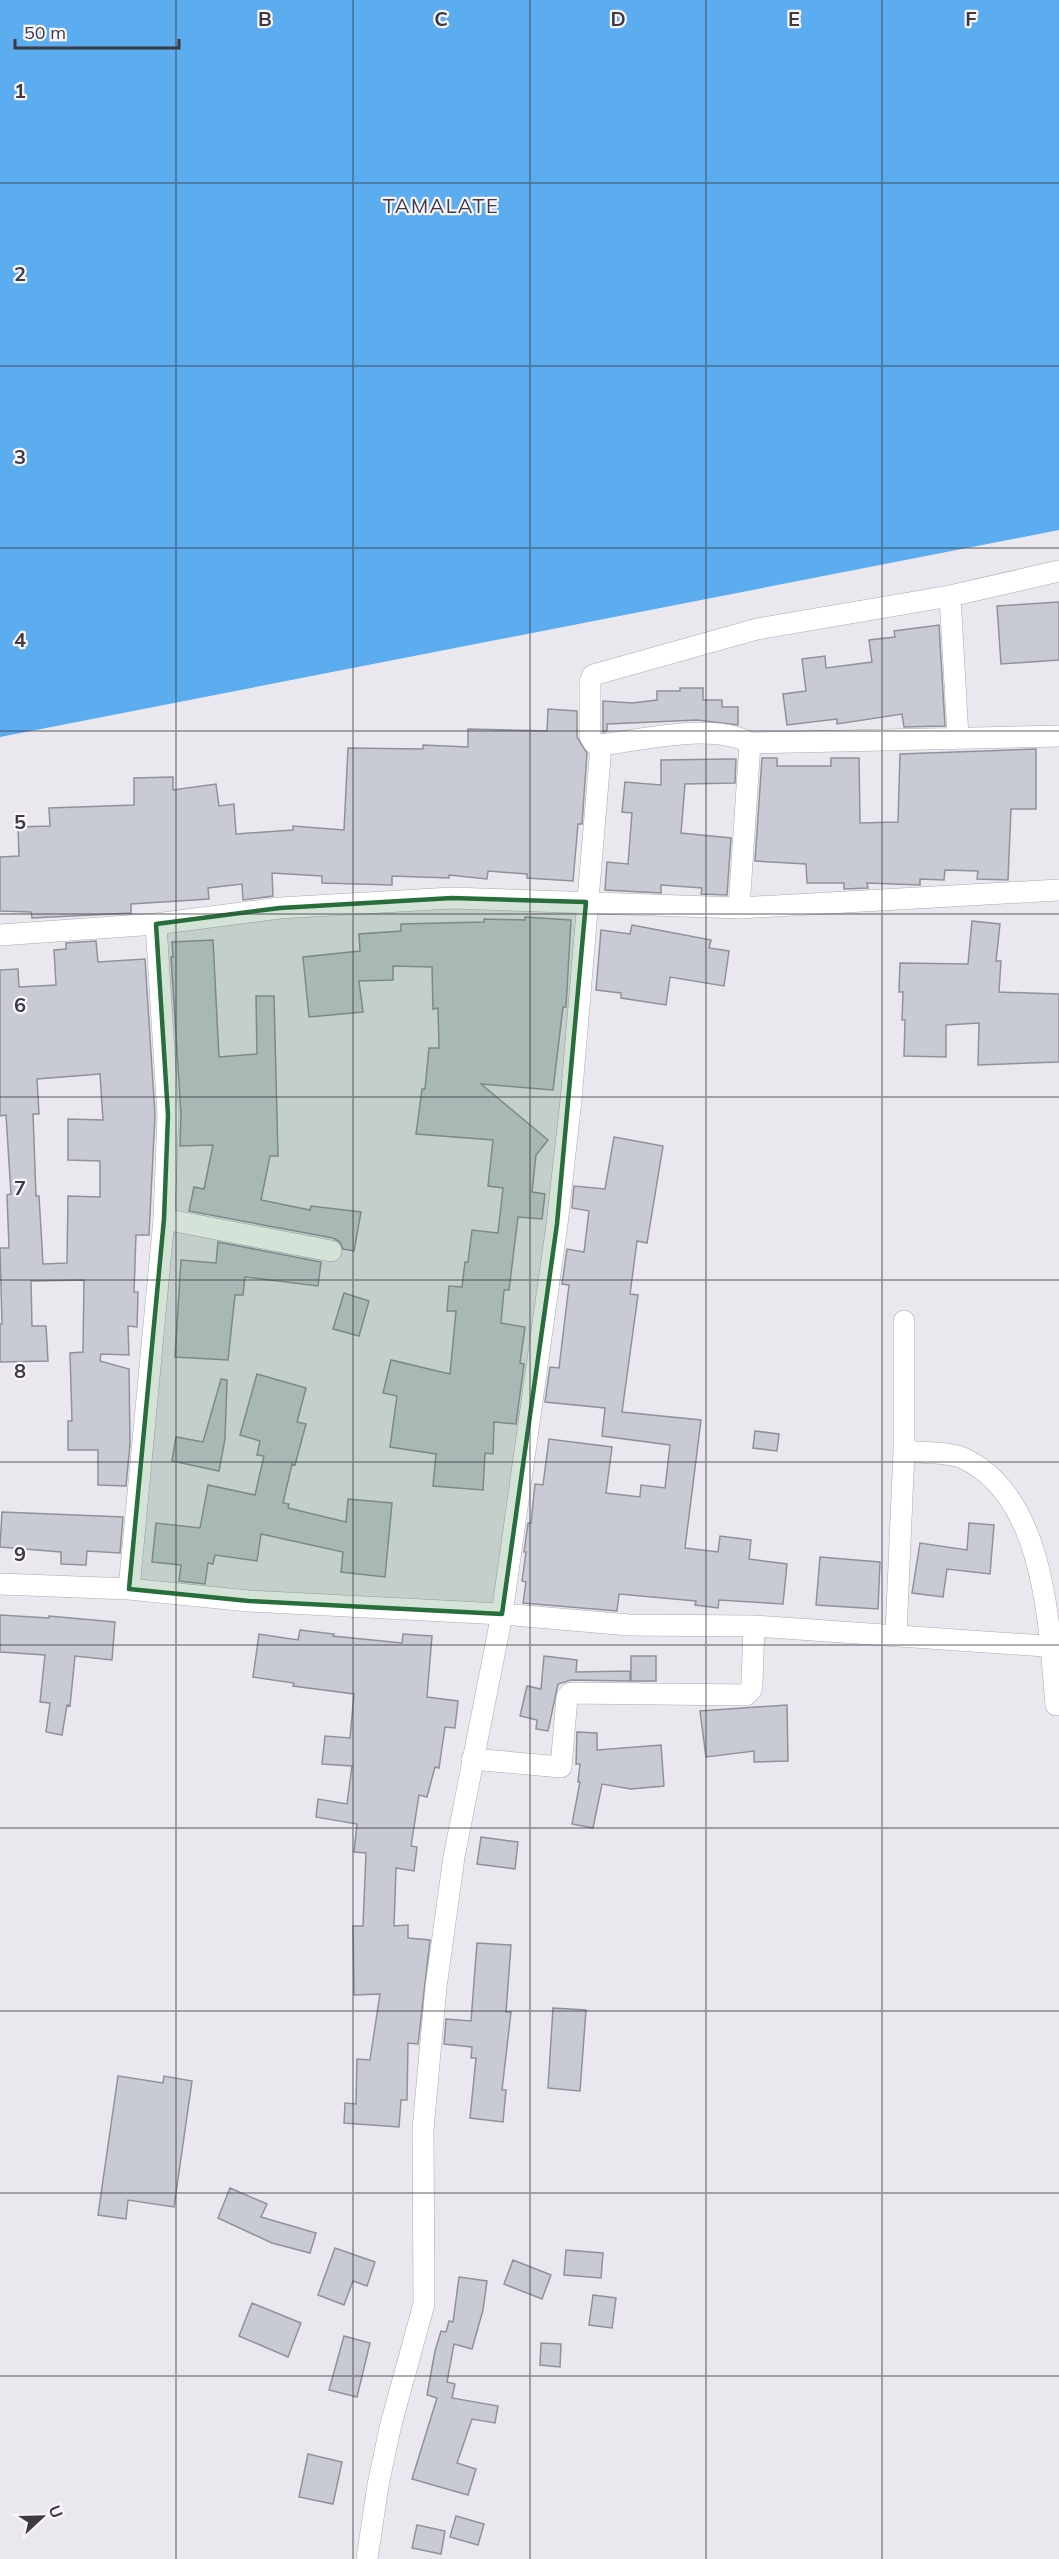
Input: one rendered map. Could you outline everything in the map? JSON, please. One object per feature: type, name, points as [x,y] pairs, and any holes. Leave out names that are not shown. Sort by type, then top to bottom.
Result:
[{"type":"street","points":[[1059,571],[950,596],[757,629],[593,675],[590,694],[590,736],[600,745],[717,734],[741,738],[750,743],[1059,736]]},
{"type":"street","points":[[950,596],[958,737]]},
{"type":"street","points":[[739,908],[750,743]]},
{"type":"street","points":[[367,2559],[378,2485],[391,2424],[424,2304],[423,2129],[428,2062],[454,1857],[471,1759],[502,1614],[557,1224],[571,1100],[600,745]]},
{"type":"street","points":[[0,935],[156,924],[280,908],[452,898],[739,908],[1059,890]]},
{"type":"street","points":[[129,1589],[164,1219],[168,1115],[156,924]]},
{"type":"street","points":[[164,1219],[331,1251]]},
{"type":"street","points":[[896,1634],[904,1451],[904,1321]]},
{"type":"street","points":[[904,1451],[962,1458],[1000,1484],[1020,1515],[1036,1558],[1055,1647],[1056,1705]]},
{"type":"street","points":[[0,1584],[129,1589],[249,1601],[502,1614],[629,1625],[754,1626],[896,1634],[1055,1647]]},
{"type":"street","points":[[471,1759],[561,1767],[567,1697],[571,1693],[746,1695],[751,1690],[752,1684],[754,1626]]},
{"type":"highlighted area","points":[[452,898],[586,902],[557,1224],[502,1614],[249,1601],[129,1589],[164,1219],[168,1115],[156,924],[280,908]]},
{"type":"water","points":[[0,0],[1059,0],[1059,530],[0,737]]},
{"type":"building","points":[[1059,602],[1059,660],[1001,664],[997,606]]},
{"type":"building","points":[[939,625],[945,726],[904,727],[902,714],[837,724],[837,719],[787,725],[783,694],[806,691],[802,659],[825,656],[826,668],[872,662],[869,640],[895,637],[894,631]]},
{"type":"building","points":[[680,688],[703,688],[703,700],[722,700],[722,707],[738,707],[738,725],[697,720],[607,724],[607,731],[603,732],[603,701],[632,703],[657,700],[657,691],[680,691]]},
{"type":"building","points":[[548,709],[577,711],[577,737],[587,753],[582,824],[578,824],[573,881],[527,878],[527,874],[488,871],[487,879],[449,875],[449,878],[392,876],[392,885],[322,883],[322,876],[272,873],[273,896],[243,900],[242,884],[208,888],[209,899],[131,904],[131,913],[32,918],[31,912],[0,911],[0,857],[19,856],[18,827],[50,826],[49,808],[134,805],[134,778],[173,777],[173,790],[216,784],[219,806],[234,804],[236,834],[293,830],[293,826],[344,830],[348,748],[423,749],[423,745],[468,747],[468,729],[547,731]]},
{"type":"building","points":[[1036,749],[1036,809],[1011,809],[1008,880],[977,879],[978,871],[945,870],[944,880],[920,879],[920,885],[867,883],[868,888],[844,889],[844,883],[807,883],[806,864],[755,861],[762,758],[777,758],[777,766],[831,766],[831,758],[859,758],[860,823],[898,822],[900,754]]},
{"type":"building","points":[[736,759],[735,783],[685,784],[681,833],[731,838],[727,895],[701,894],[702,888],[661,885],[661,893],[605,890],[607,862],[628,864],[632,813],[622,812],[625,782],[661,785],[661,760]]},
{"type":"building","points":[[525,917],[571,920],[566,1007],[563,1007],[553,1090],[481,1084],[548,1140],[536,1155],[532,1192],[545,1194],[542,1219],[518,1217],[509,1290],[504,1290],[501,1323],[525,1327],[520,1363],[524,1364],[516,1424],[494,1422],[493,1454],[485,1453],[483,1490],[433,1486],[436,1454],[390,1447],[397,1396],[383,1393],[391,1360],[450,1374],[456,1311],[447,1311],[449,1286],[462,1287],[472,1230],[498,1233],[503,1188],[488,1186],[493,1140],[416,1134],[422,1089],[425,1089],[429,1048],[439,1048],[438,1008],[433,1009],[432,967],[393,966],[393,980],[359,981],[363,1012],[309,1017],[303,957],[360,951],[359,934],[401,931],[401,924],[484,922],[484,919],[525,920]]},
{"type":"building","points":[[972,921],[1000,924],[996,961],[1001,961],[999,992],[1059,994],[1059,1062],[978,1065],[979,1023],[946,1025],[946,1057],[904,1056],[905,1020],[902,1020],[903,992],[899,992],[900,963],[968,964]]},
{"type":"building","points":[[632,925],[711,940],[709,948],[729,951],[724,986],[670,977],[666,1005],[621,998],[621,993],[596,990],[601,930],[630,934]]},
{"type":"building","points":[[213,940],[219,1057],[257,1054],[256,996],[274,996],[278,1156],[270,1156],[261,1200],[310,1210],[311,1206],[361,1212],[354,1251],[343,1249],[340,1242],[333,1238],[189,1211],[194,1187],[204,1189],[213,1145],[180,1146],[181,1114],[172,942]]},
{"type":"building","points":[[96,941],[98,962],[145,959],[155,1115],[149,1235],[136,1235],[134,1292],[138,1292],[137,1327],[128,1326],[129,1355],[101,1354],[100,1361],[129,1369],[130,1444],[126,1486],[98,1485],[98,1450],[68,1450],[68,1421],[72,1421],[70,1353],[83,1352],[84,1280],[31,1281],[32,1326],[46,1326],[48,1361],[0,1362],[0,1324],[2,1324],[0,1248],[9,1248],[7,1195],[11,1194],[6,1115],[0,1116],[0,970],[18,969],[19,987],[56,985],[54,950],[66,949],[66,943]],"holes":[[[100,1074],[103,1120],[68,1119],[68,1160],[100,1161],[100,1197],[68,1196],[67,1263],[43,1264],[39,1196],[36,1196],[33,1114],[39,1114],[37,1079]]]},
{"type":"building","points":[[614,1137],[663,1146],[647,1243],[637,1241],[630,1294],[638,1295],[622,1412],[701,1420],[685,1548],[718,1552],[720,1536],[751,1540],[749,1559],[787,1564],[783,1604],[719,1600],[718,1608],[695,1605],[696,1601],[619,1594],[617,1611],[523,1603],[526,1582],[522,1581],[528,1523],[531,1523],[535,1484],[543,1485],[549,1439],[612,1447],[606,1493],[640,1497],[641,1485],[665,1488],[670,1445],[602,1436],[605,1408],[545,1402],[550,1367],[559,1368],[569,1285],[562,1284],[567,1249],[584,1252],[589,1211],[572,1208],[574,1186],[605,1189]]},
{"type":"building","points":[[218,1242],[321,1262],[318,1286],[245,1277],[243,1295],[235,1295],[228,1360],[175,1357],[181,1260],[216,1263]]},
{"type":"building","points":[[344,1293],[369,1301],[359,1336],[333,1329]]},
{"type":"building","points":[[257,1374],[306,1388],[297,1422],[306,1424],[295,1465],[292,1464],[283,1503],[289,1504],[288,1508],[346,1522],[348,1499],[392,1503],[385,1577],[341,1572],[343,1552],[261,1534],[257,1561],[215,1555],[213,1564],[208,1563],[205,1584],[179,1581],[181,1565],[152,1562],[156,1523],[200,1528],[208,1485],[255,1495],[264,1456],[257,1455],[260,1441],[240,1435]]},
{"type":"building","points":[[221,1379],[227,1380],[225,1439],[219,1471],[172,1461],[176,1437],[203,1442]]},
{"type":"building","points":[[755,1431],[779,1434],[777,1451],[753,1448]]},
{"type":"building","points":[[2,1512],[123,1517],[120,1553],[87,1551],[86,1565],[61,1564],[61,1552],[0,1547]]},
{"type":"building","points":[[969,1523],[994,1525],[990,1574],[947,1569],[943,1597],[912,1593],[920,1543],[967,1550]]},
{"type":"building","points":[[820,1557],[880,1562],[878,1609],[816,1605]]},
{"type":"building","points":[[0,1615],[49,1618],[49,1616],[115,1622],[112,1660],[75,1656],[70,1706],[67,1705],[62,1735],[46,1732],[50,1703],[40,1702],[45,1655],[0,1652]]},
{"type":"building","points":[[300,1630],[402,1643],[403,1634],[432,1636],[427,1697],[458,1701],[455,1728],[445,1727],[439,1768],[435,1767],[427,1797],[419,1795],[411,1846],[417,1847],[414,1871],[396,1868],[394,1926],[408,1925],[408,1938],[430,1940],[418,2044],[408,2043],[407,2100],[401,2100],[399,2127],[344,2123],[345,2103],[356,2104],[357,2059],[370,2060],[380,1994],[354,1995],[353,1926],[363,1926],[366,1853],[354,1852],[357,1824],[316,1817],[318,1799],[347,1804],[352,1766],[322,1764],[325,1736],[350,1738],[354,1694],[293,1686],[294,1683],[253,1677],[259,1634],[298,1640]]},
{"type":"building","points":[[544,1656],[577,1660],[576,1672],[630,1671],[630,1681],[571,1680],[558,1684],[548,1731],[536,1729],[537,1720],[520,1716],[527,1686],[541,1689]]},
{"type":"building","points":[[631,1656],[656,1656],[656,1681],[631,1681]]},
{"type":"building","points":[[787,1705],[788,1761],[754,1762],[754,1751],[706,1757],[700,1711]]},
{"type":"building","points":[[577,1732],[597,1733],[597,1750],[661,1745],[664,1786],[631,1789],[602,1784],[593,1828],[572,1824],[580,1782],[578,1782],[580,1764],[576,1764]]},
{"type":"building","points":[[481,1837],[518,1842],[515,1869],[477,1864]]},
{"type":"building","points":[[477,1943],[511,1945],[506,2012],[511,2012],[502,2090],[506,2090],[503,2122],[470,2118],[476,2058],[471,2058],[472,2047],[444,2044],[446,2019],[471,2021]]},
{"type":"building","points":[[553,2008],[586,2010],[580,2091],[548,2088]]},
{"type":"building","points":[[118,2076],[163,2083],[164,2076],[192,2081],[174,2207],[128,2200],[126,2219],[98,2215]]},
{"type":"building","points":[[230,2188],[267,2204],[261,2217],[316,2233],[310,2253],[272,2243],[218,2218]]},
{"type":"building","points":[[335,2248],[375,2262],[367,2286],[353,2281],[344,2305],[318,2295]]},
{"type":"building","points":[[566,2250],[603,2253],[601,2278],[564,2275]]},
{"type":"building","points":[[513,2260],[551,2275],[542,2299],[504,2284]]},
{"type":"building","points":[[459,2277],[487,2281],[483,2310],[472,2349],[454,2344],[447,2382],[455,2384],[452,2398],[498,2406],[495,2423],[472,2419],[457,2463],[476,2469],[468,2495],[412,2479],[437,2398],[427,2395],[435,2351],[441,2331],[446,2332],[449,2321],[453,2322]]},
{"type":"building","points":[[593,2295],[616,2298],[612,2328],[589,2325]]},
{"type":"building","points":[[252,2303],[301,2323],[288,2357],[239,2336]]},
{"type":"building","points":[[344,2336],[370,2343],[357,2397],[329,2390]]},
{"type":"building","points":[[541,2343],[561,2344],[560,2367],[540,2365]]},
{"type":"building","points":[[308,2454],[342,2462],[333,2504],[299,2497]]},
{"type":"building","points":[[456,2516],[484,2524],[478,2545],[450,2537]]},
{"type":"building","points":[[417,2525],[445,2531],[441,2554],[412,2548]]},
{"type":"district","name":"TAMALATE","points":[[441,205]]}]
